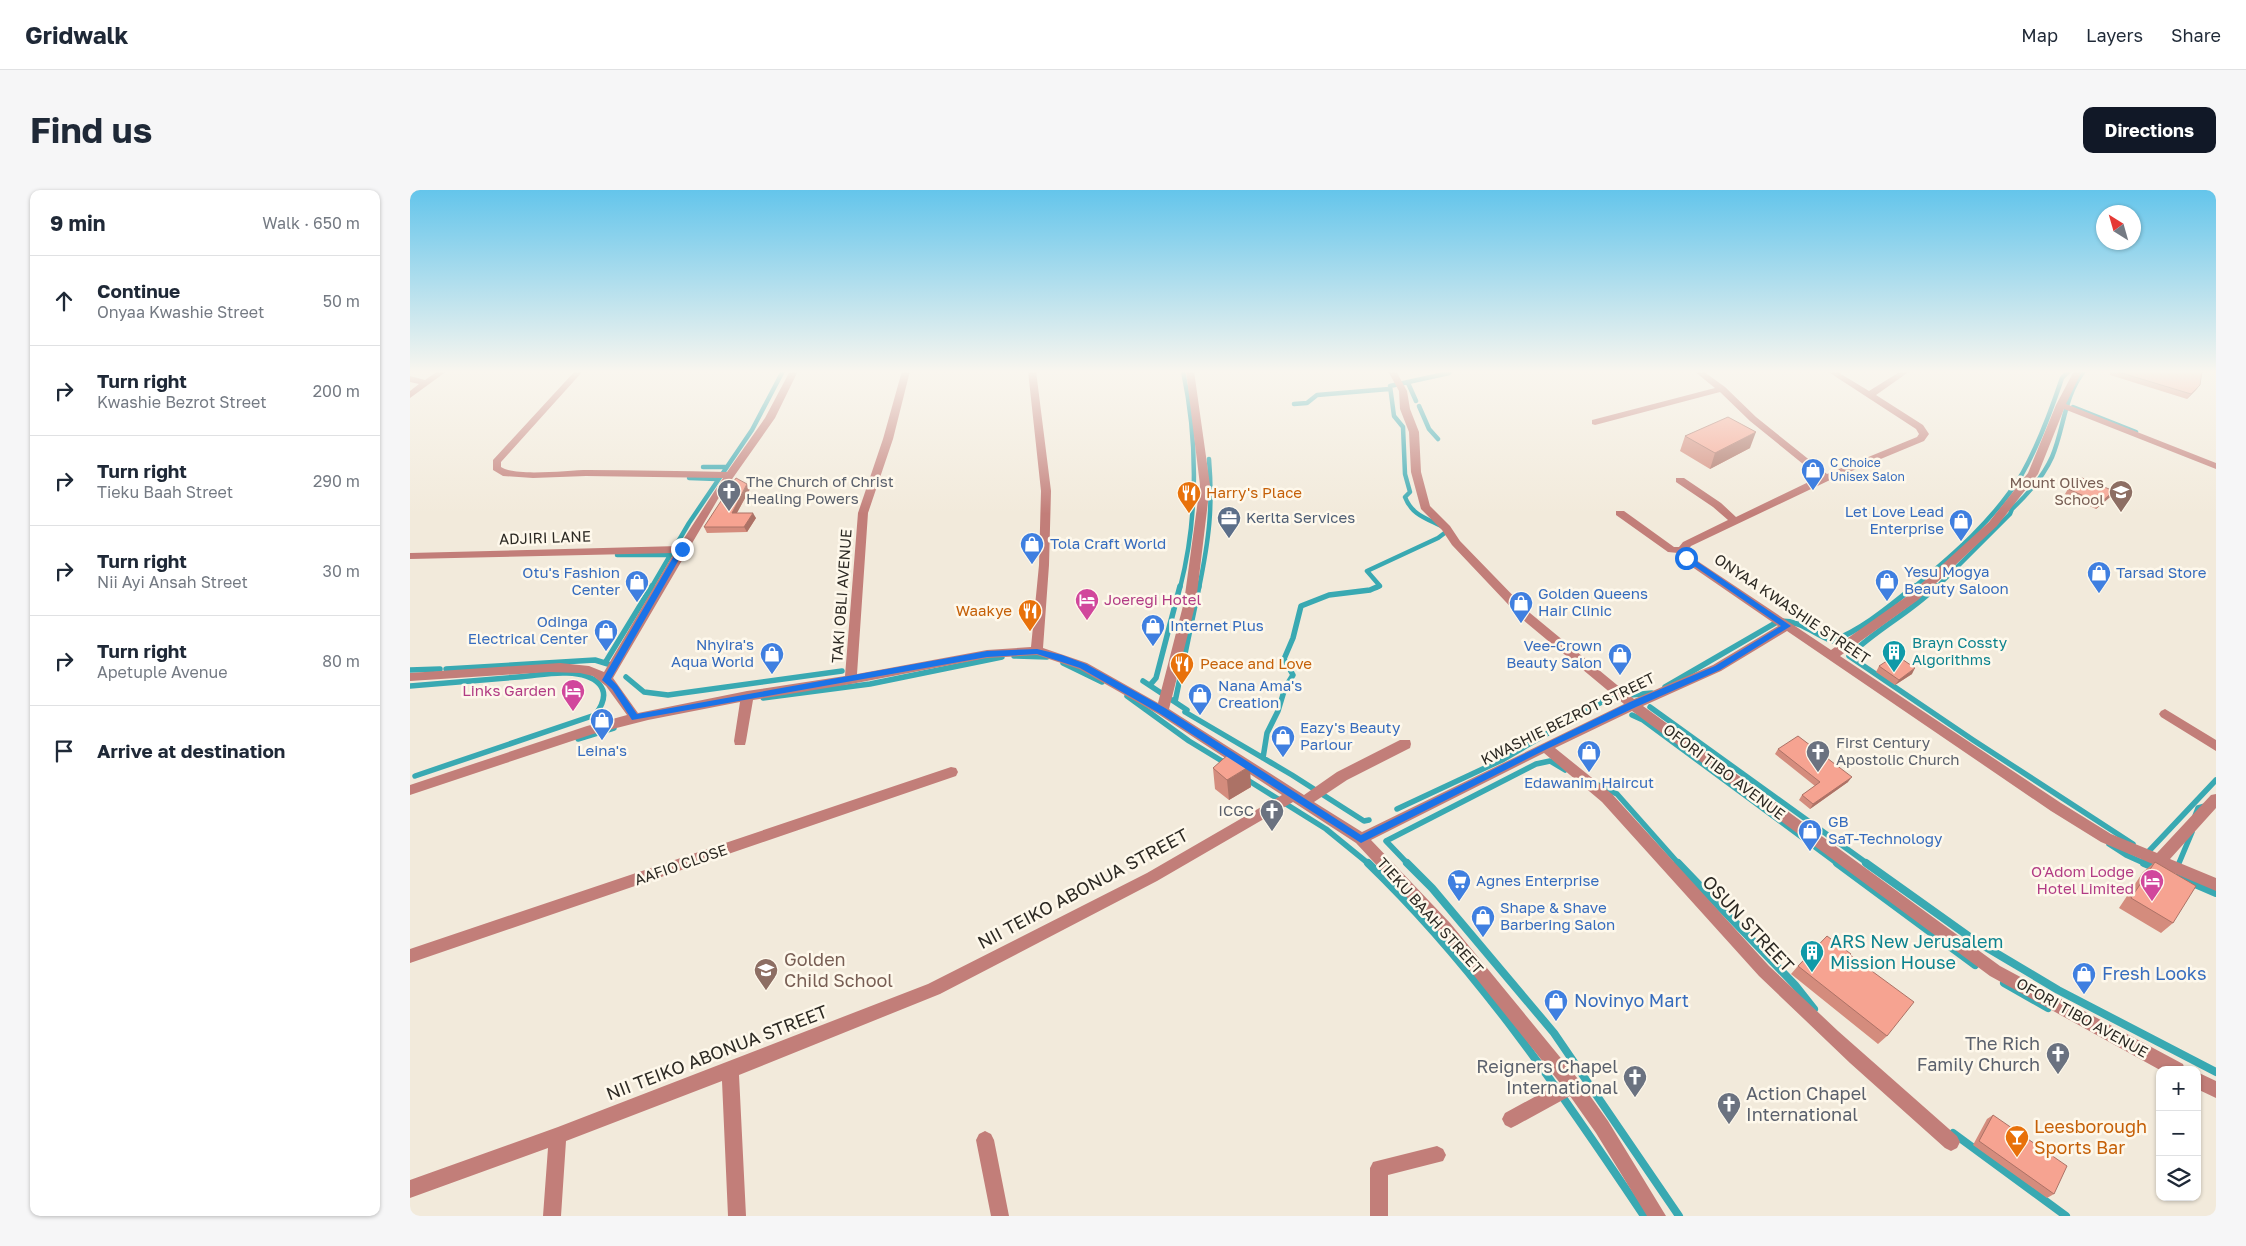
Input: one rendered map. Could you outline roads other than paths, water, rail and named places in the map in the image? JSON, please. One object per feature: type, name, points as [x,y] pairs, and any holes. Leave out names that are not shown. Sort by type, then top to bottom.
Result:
[{"type":"street","points":[[535,419],[496,462],[496,468],[503,473],[532,475],[586,473],[730,475]]},
{"type":"street","points":[[606,680],[682,549],[769,419]]},
{"type":"street","name":"TAKI OBLI AVENUE","points":[[850,680],[863,513],[893,419]]},
{"type":"street","points":[[1037,651],[1044,565],[1046,491],[1038,419]]},
{"type":"street","points":[[1162,711],[1190,602],[1205,485],[1196,419]]},
{"type":"street","name":"OFORI TIBO AVENUE","points":[[1408,419],[1415,438],[1415,462],[1425,507],[1446,528],[1456,543],[1526,616],[1633,705],[1811,838],[1995,971],[2170,1066]]},
{"type":"street","points":[[1595,422],[1606,419]]},
{"type":"street","points":[[1753,419],[1826,478]]},
{"type":"street","name":"ONYAA KWASHIE STREET","points":[[1907,419],[1920,427],[1924,434],[1922,439],[1826,478],[1687,544],[1682,550],[1686,558],[2056,808],[2106,838],[2216,885]]},
{"type":"street","points":[[1832,655],[1914,597],[1993,524],[2033,474],[2055,419]]},
{"type":"street","points":[[2096,419],[2216,466]]},
{"type":"street","points":[[1680,480],[1717,505],[1736,522]]},
{"type":"street","points":[[1620,513],[1672,550],[1682,550]]},
{"type":"street","name":"ADJIRI LANE","points":[[410,556],[682,549]]},
{"type":"street","name":"KWASHIE BEZROT STREET","points":[[1361,840],[1544,747],[1718,668],[1787,626]]},
{"type":"street","name":"TIEKU BAAH STREET","points":[[410,790],[592,730],[635,718],[747,696],[850,680],[987,654],[1037,651],[1059,656],[1083,666],[1162,711],[1361,840],[1445,928],[1572,1085],[1602,1127],[1657,1216]]},
{"type":"street","points":[[410,677],[574,668],[590,670],[614,687],[635,718]]},
{"type":"street","points":[[740,741],[747,696]]},
{"type":"street","points":[[2164,714],[2216,746]]},
{"type":"street","name":"NII TEIKO ABONUA STREET","points":[[410,1189],[558,1136],[934,989],[1405,744]]},
{"type":"street","name":"OSUN STREET","points":[[1544,747],[1607,798],[1787,994],[1864,1066],[1951,1142]]},
{"type":"street","name":"AAFIO CLOSE","points":[[410,956],[951,772]]},
{"type":"street","points":[[2159,862],[2171,846],[2216,799]]},
{"type":"street","points":[[730,1070],[737,1216]]},
{"type":"street","points":[[2201,1082],[2216,1090]]},
{"type":"street","points":[[1511,1119],[1536,1107],[1572,1085]]},
{"type":"street","points":[[552,1216],[558,1136]]},
{"type":"street","points":[[985,1140],[1000,1216]]},
{"type":"street","points":[[1379,1216],[1378,1168],[1437,1155]]},
{"type":"waterway","points":[[651,588],[689,523],[758,419]]},
{"type":"waterway","points":[[1180,588],[1186,561],[1193,507],[1194,480],[1190,419]]},
{"type":"waterway","points":[[1376,588],[1380,586],[1367,571],[1438,538],[1446,532],[1445,528],[1412,509],[1405,497],[1410,492],[1405,474],[1403,427],[1396,419]]},
{"type":"waterway","points":[[1425,419],[1429,429],[1438,439]]},
{"type":"waterway","points":[[1913,588],[1972,536],[1999,506],[2022,474],[2047,419]]},
{"type":"waterway","points":[[1936,588],[2010,514],[2012,509],[2040,478],[2052,457],[2063,419]]},
{"type":"waterway","points":[[2103,419],[2136,432]]},
{"type":"waterway","points":[[1199,588],[1209,524],[1211,493],[1209,459]]},
{"type":"waterway","points":[[703,467],[726,467]]},
{"type":"waterway","points":[[689,478],[717,479]]},
{"type":"waterway","points":[[617,555],[669,555]]},
{"type":"waterway","points":[[605,663],[652,586]]},
{"type":"waterway","points":[[1150,685],[1156,678],[1180,586]]},
{"type":"waterway","points":[[1175,702],[1199,586]]},
{"type":"waterway","points":[[1263,758],[1267,733],[1278,711],[1285,688],[1293,675],[1284,659],[1293,638],[1301,606],[1329,595],[1370,590],[1379,586]]},
{"type":"waterway","points":[[1665,687],[1779,621],[1800,625],[1832,641],[1865,624],[1915,586]]},
{"type":"waterway","points":[[1937,586],[1916,605],[1870,637],[1849,656],[1973,740],[2133,844]]},
{"type":"waterway","points":[[1014,656],[1047,657]]},
{"type":"waterway","points":[[763,698],[870,684],[1002,657]]},
{"type":"waterway","points":[[446,669],[595,660],[608,664]]},
{"type":"waterway","points":[[1063,663],[1102,682]]},
{"type":"waterway","points":[[410,670],[440,669]]},
{"type":"waterway","points":[[626,677],[644,692],[668,695],[842,671]]},
{"type":"waterway","points":[[410,686],[567,673],[586,676],[599,684],[603,690],[601,705],[595,715],[415,776]]},
{"type":"waterway","points":[[1143,681],[1187,710],[1185,712],[1263,758]]},
{"type":"waterway","points":[[1397,809],[1502,760],[1610,697],[1652,693]]},
{"type":"waterway","points":[[1127,696],[1189,741],[1227,764]]},
{"type":"waterway","points":[[1650,707],[1868,864]]},
{"type":"waterway","points":[[1632,715],[1643,720],[1838,864]]},
{"type":"waterway","points":[[578,739],[614,728]]},
{"type":"waterway","points":[[1263,758],[1364,821],[1369,820]]},
{"type":"waterway","points":[[1408,864],[1386,841],[1536,764],[1550,761],[1565,770]]},
{"type":"waterway","points":[[1246,779],[1326,829],[1369,864]]},
{"type":"waterway","points":[[2149,851],[2216,780]]},
{"type":"waterway","points":[[1598,785],[1617,794],[1679,864]]},
{"type":"waterway","points":[[2195,816],[2198,808],[2216,803]]},
{"type":"waterway","points":[[2179,863],[2192,832]]},
{"type":"waterway","points":[[2109,844],[2126,855],[2146,864]]},
{"type":"waterway","points":[[1678,863],[1795,985],[1814,1009]]},
{"type":"waterway","points":[[1837,863],[1975,965]]},
{"type":"waterway","points":[[1866,863],[1974,940],[2058,990],[2216,1072]]},
{"type":"waterway","points":[[2144,863],[2156,868]]},
{"type":"waterway","points":[[1369,864],[1445,945],[1481,988],[1549,1077],[1644,1216]]},
{"type":"waterway","points":[[1408,864],[1432,888],[1554,1033],[1679,1216]]},
{"type":"waterway","points":[[2179,877],[2216,893]]},
{"type":"waterway","points":[[2004,983],[2048,1008]]},
{"type":"waterway","points":[[1953,1133],[2066,1216]]},
{"type":"place","name":"C Choice Unisex Salon","points":[[1813,491]]},
{"type":"place","name":"The Church of Christ Healing Powers","points":[[729,512]]},
{"type":"place","name":"Mount Olives School","points":[[2121,513]]},
{"type":"place","name":"Harry's Place","points":[[1189,514]]},
{"type":"place","name":"Kerlta Services","points":[[1229,539]]},
{"type":"place","name":"Let Love Lead Enterprise","points":[[1961,542]]},
{"type":"place","name":"Tola Craft World","points":[[1032,565]]},
{"type":"place","name":"Tarsad Store","points":[[2099,594]]},
{"type":"place","name":"Yesu Mogya Beauty Saloon","points":[[1887,602]]},
{"type":"place","name":"Otu's Fashion Center","points":[[637,603]]},
{"type":"place","name":"Joeregi Hotel","points":[[1087,621]]},
{"type":"place","name":"Golden Queens Hair Clinic","points":[[1521,624]]},
{"type":"place","name":"Waakye","points":[[1030,632]]},
{"type":"place","name":"Internet Plus","points":[[1153,647]]},
{"type":"place","name":"Odinga Electrical Center","points":[[606,652]]},
{"type":"place","name":"Brayn Cossty Algorithms","points":[[1894,673]]},
{"type":"place","name":"Nhyira's Aqua World","points":[[772,675]]},
{"type":"place","name":"Vee-Crown Beauty Salon","points":[[1620,676]]},
{"type":"place","name":"Peace and Love","points":[[1182,685]]},
{"type":"place","name":"Links Garden","points":[[573,712]]},
{"type":"place","name":"Nana Ama's Creation","points":[[1200,716]]},
{"type":"place","name":"Leina's","points":[[602,741]]},
{"type":"place","name":"Eazy's Beauty Parlour","points":[[1283,758]]},
{"type":"place","name":"Edawanim Haircut","points":[[1589,773]]},
{"type":"place","name":"First Century Apostolic Church","points":[[1818,773]]},
{"type":"place","name":"ICGC","points":[[1272,832]]},
{"type":"place","name":"GB SaT-Technology","points":[[1810,852]]},
{"type":"place","name":"Agnes Enterprise","points":[[1459,902]]},
{"type":"place","name":"O'Adom Lodge Hotel Limited","points":[[2152,902]]},
{"type":"place","name":"Shape & Shave Barbering Salon","points":[[1483,938]]},
{"type":"place","name":"ARS New Jerusalem Mission House","points":[[1812,973]]},
{"type":"place","name":"Golden Child School","points":[[766,991]]},
{"type":"place","name":"Fresh Looks","points":[[2084,995]]},
{"type":"place","name":"Novinyo Mart","points":[[1556,1022]]},
{"type":"place","name":"The Rich Family Church","points":[[2058,1075]]},
{"type":"place","name":"Reigners Chapel International","points":[[1635,1098]]},
{"type":"place","name":"Action Chapel International","points":[[1729,1125]]},
{"type":"place","name":"Leesborough Sports Bar","points":[[2017,1158]]}]
